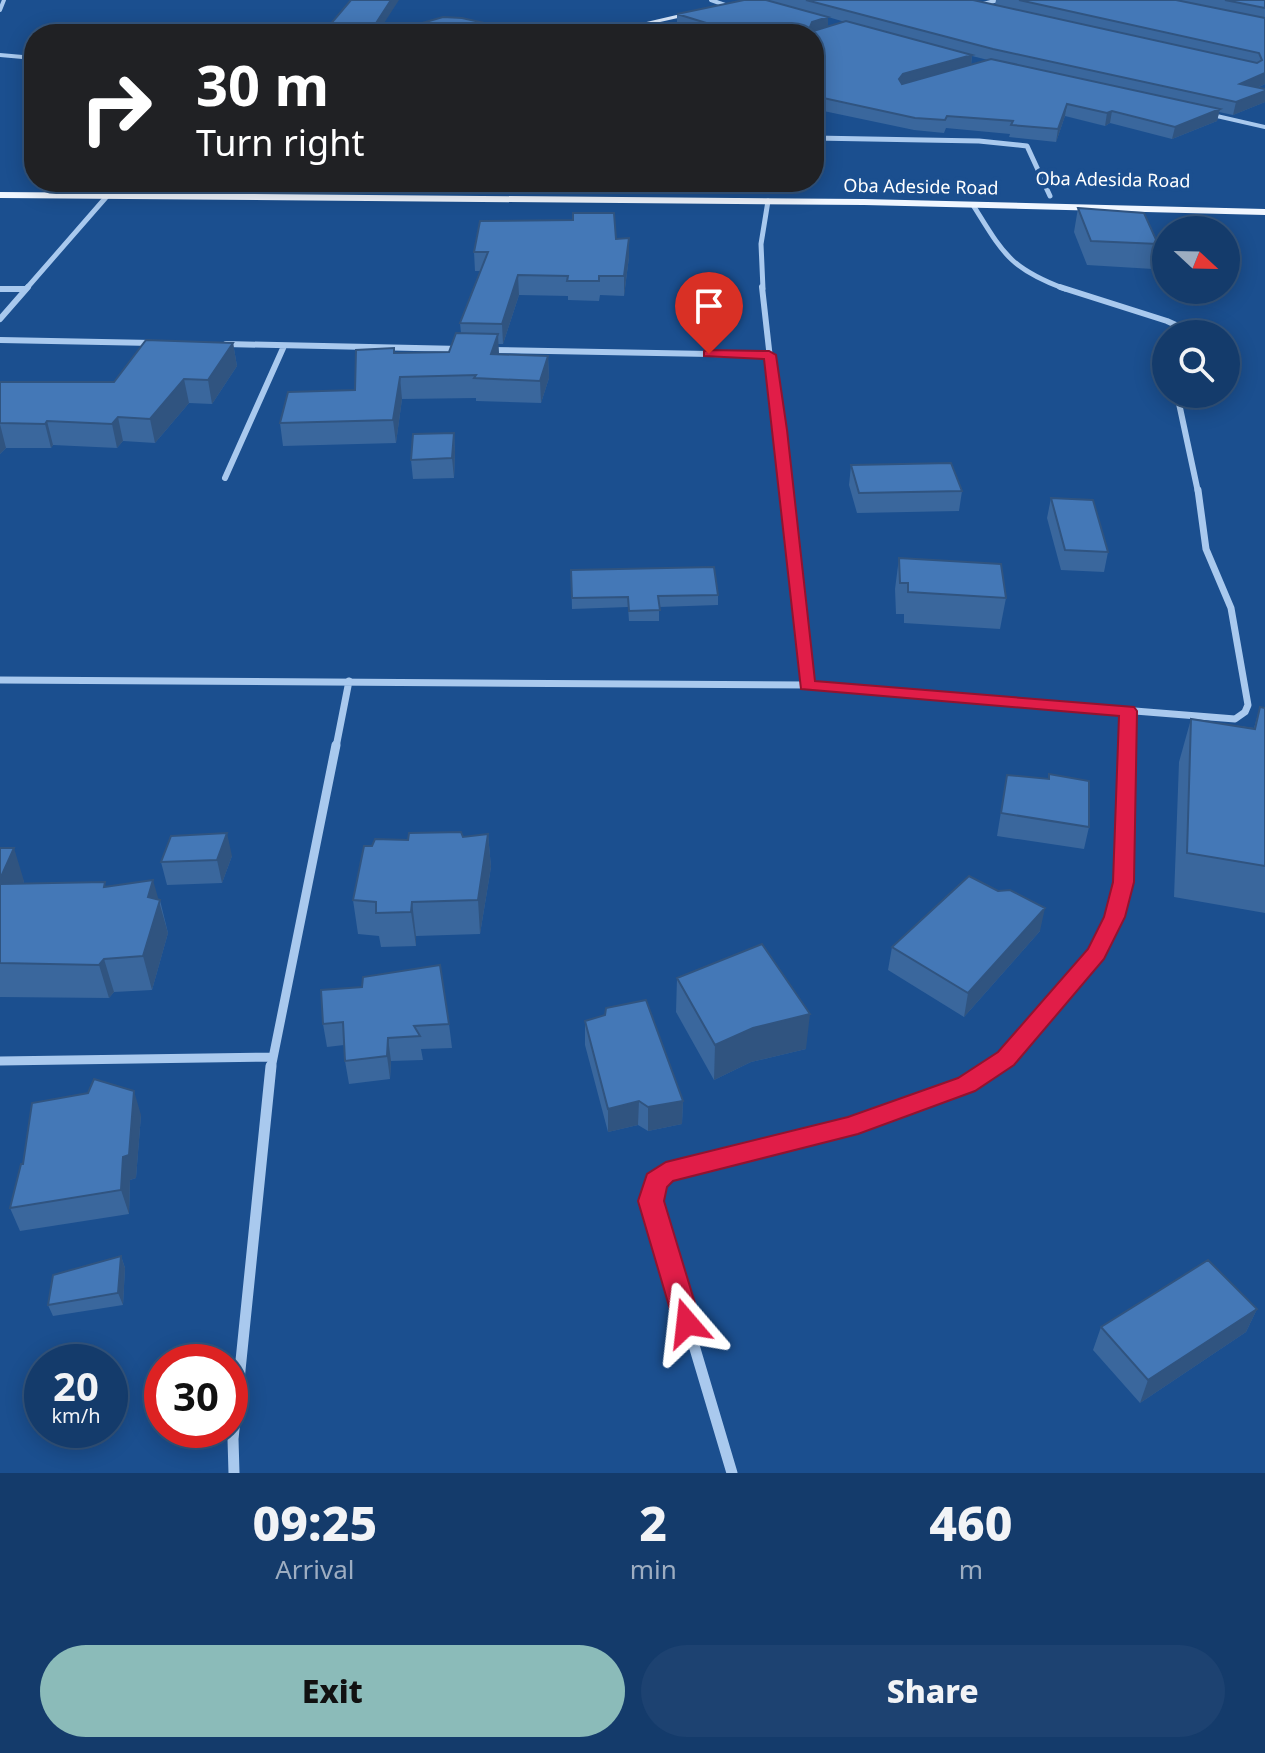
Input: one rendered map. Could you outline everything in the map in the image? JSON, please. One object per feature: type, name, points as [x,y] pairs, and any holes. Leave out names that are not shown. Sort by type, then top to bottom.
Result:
[{"type":"main road","name":"Oba Adesida Road","points":[[0,183],[24,183]]},
{"type":"main road","name":"Oba Adesida Road","points":[[807,192],[1265,200]]},
{"type":"main road","name":"Oba Adeside Road","points":[[0,195],[768,201],[1265,212]]},
{"type":"main road","points":[[1160,198],[1169,209]]},
{"type":"street","points":[[0,10],[4,0]]},
{"type":"street","points":[[711,0],[728,6]]},
{"type":"street","points":[[988,10],[974,7],[998,0]]},
{"type":"street","points":[[715,8],[739,3]]},
{"type":"street","points":[[643,24],[702,11]]},
{"type":"street","points":[[0,55],[24,57]]},
{"type":"street","points":[[1205,113],[1265,127]]},
{"type":"street","points":[[824,138],[979,141],[1027,146],[1050,196]]},
{"type":"street","points":[[0,319],[108,195]]},
{"type":"street","points":[[768,201],[761,244],[761,275],[781,430],[807,685]]},
{"type":"street","points":[[973,205],[1003,255],[1019,268],[1067,290],[1164,320]]},
{"type":"street","points":[[0,289],[26,289]]},
{"type":"street","points":[[0,340],[158,343]]},
{"type":"street","points":[[221,344],[472,349]]},
{"type":"street","points":[[225,478],[284,346]]},
{"type":"street","points":[[487,350],[769,355]]},
{"type":"street","points":[[0,680],[807,685],[1235,719],[1245,712],[1248,705],[1231,608],[1206,549],[1202,510],[1180,408]]},
{"type":"street","points":[[234,1473],[233,1439],[272,1057],[349,681]]},
{"type":"street","points":[[732,1473],[651,1201],[656,1182],[666,1172],[850,1127],[966,1084],[1006,1058],[1096,954],[1115,917],[1123,882],[1128,711]]},
{"type":"street","points":[[0,1061],[272,1057]]},
{"type":"building","points":[[351,0],[391,0],[375,24],[331,24]]},
{"type":"building","points":[[744,0],[766,0],[828,17],[811,24],[710,24],[677,14]]},
{"type":"building","points":[[806,0],[973,0],[1257,63],[1262,60],[1259,53],[1019,0],[1176,0],[1265,18],[1265,73],[1240,84],[1265,91],[1236,102],[993,49]]},
{"type":"building","points":[[1225,0],[1265,0],[1265,8]]},
{"type":"building","points":[[443,17],[489,24],[419,24]]},
{"type":"building","points":[[846,21],[972,55],[903,74],[899,79],[902,84],[991,59],[1220,109],[1175,127],[1112,111],[1107,113],[1067,104],[1058,129],[1011,125],[1013,121],[947,116],[945,120],[915,118],[824,98],[824,28]]},
{"type":"building","points":[[1078,208],[1144,213],[1152,231],[1152,244],[1091,241]]},
{"type":"building","points":[[573,213],[614,213],[616,239],[629,238],[624,276],[599,276],[599,281],[567,281],[568,276],[518,275],[502,324],[460,323],[488,252],[474,252],[480,221],[573,220]]},
{"type":"building","points":[[456,333],[498,334],[491,354],[548,356],[540,381],[474,378],[476,375],[400,377],[393,420],[280,423],[288,392],[355,390],[356,350],[394,348],[394,353],[449,352]]},
{"type":"building","points":[[146,340],[233,343],[208,380],[184,379],[150,419],[118,417],[112,424],[47,421],[45,424],[0,423],[0,382],[114,382]]},
{"type":"building","points":[[454,433],[452,458],[411,460],[413,434]]},
{"type":"building","points":[[951,463],[962,491],[859,493],[851,465]]},
{"type":"building","points":[[1051,498],[1093,500],[1108,552],[1065,550]]},
{"type":"building","points":[[899,558],[1001,564],[1006,598],[908,592],[908,583],[900,583]]},
{"type":"building","points":[[714,567],[718,595],[658,596],[660,610],[629,611],[628,597],[572,598],[571,570]]},
{"type":"building","points":[[1260,707],[1265,708],[1265,866],[1187,853],[1191,719],[1255,729]]},
{"type":"building","points":[[1049,774],[1089,781],[1089,827],[1001,813],[1007,775],[1049,779]]},
{"type":"building","points":[[461,832],[463,837],[488,834],[478,900],[412,902],[411,912],[376,913],[376,902],[353,900],[364,846],[372,846],[375,839],[408,840],[409,833]]},
{"type":"building","points":[[227,833],[217,860],[161,862],[171,836]]},
{"type":"building","points":[[0,848],[14,848],[0,879]]},
{"type":"building","points":[[969,876],[998,891],[1010,890],[1045,908],[968,993],[892,947]]},
{"type":"building","points":[[153,880],[148,897],[160,900],[143,956],[104,959],[99,965],[0,963],[0,884],[105,882],[104,887]]},
{"type":"building","points":[[762,944],[810,1014],[753,1028],[715,1045],[677,978]]},
{"type":"building","points":[[440,965],[449,1024],[414,1026],[420,1036],[388,1038],[387,1056],[345,1061],[343,1022],[323,1024],[321,990],[362,987],[363,977]]},
{"type":"building","points":[[646,1000],[683,1101],[648,1107],[639,1101],[608,1109],[585,1021],[605,1015],[606,1008]]},
{"type":"building","points":[[94,1079],[134,1091],[129,1155],[123,1157],[121,1190],[10,1208],[23,1164],[32,1103],[88,1093]]},
{"type":"building","points":[[121,1256],[118,1293],[48,1305],[53,1275]]},
{"type":"building","points":[[1208,1260],[1257,1309],[1148,1380],[1101,1327]]},
{"type":"route","points":[[687,1323],[651,1201],[656,1182],[666,1172],[850,1127],[966,1084],[1006,1058],[1096,954],[1115,917],[1123,882],[1128,711],[807,685],[781,430],[769,355],[709,354]]}]
